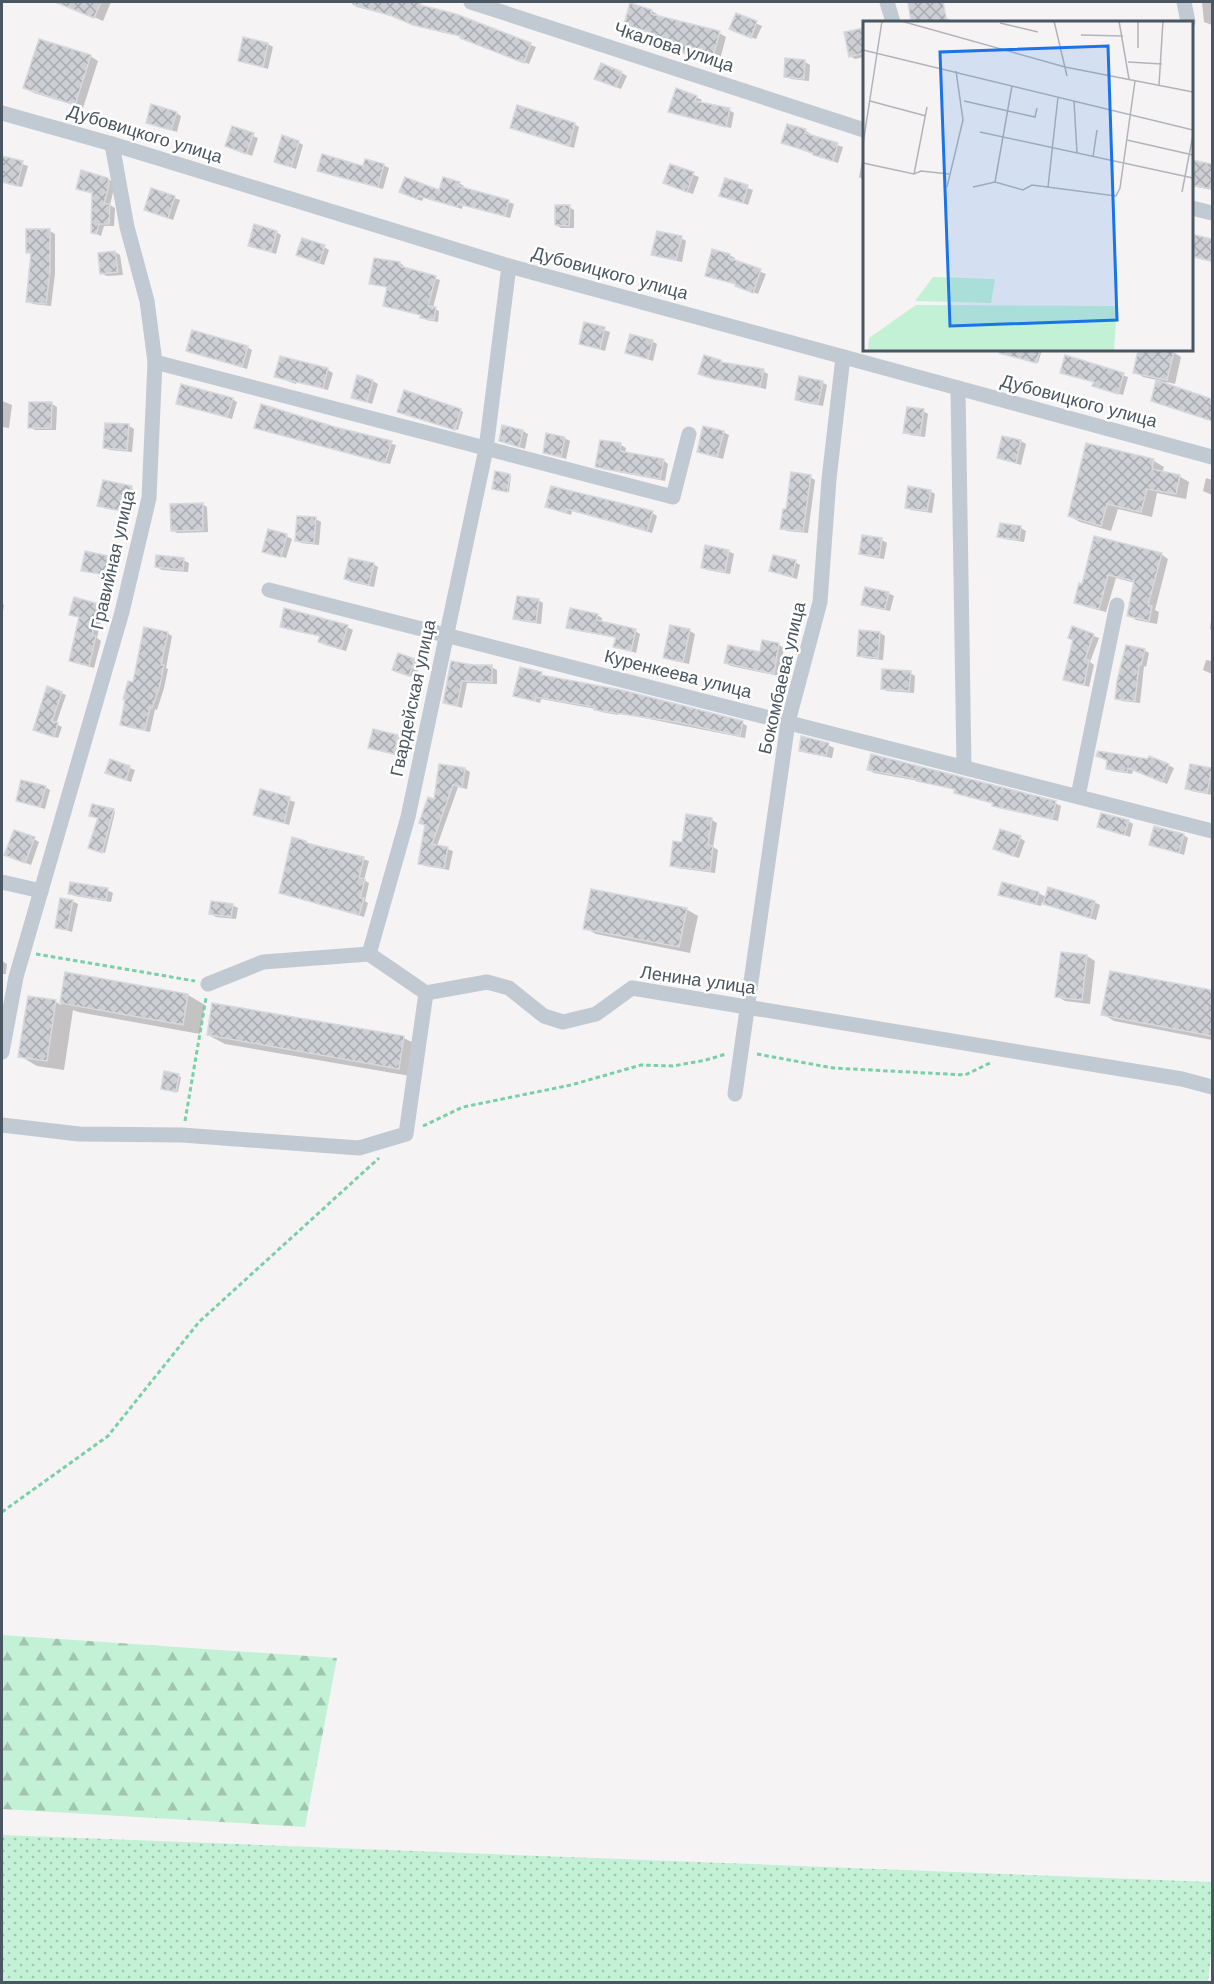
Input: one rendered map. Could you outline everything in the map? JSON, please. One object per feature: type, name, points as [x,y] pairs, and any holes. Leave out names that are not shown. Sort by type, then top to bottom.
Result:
[{"type":"street","name":"Чкалова улица","points":[[471,2],[863,130]]},
{"type":"street","points":[[887,2],[893,21]]},
{"type":"street","points":[[1184,2],[1188,21]]},
{"type":"street","name":"Дубовицкого улица","points":[[2,113],[112,144],[509,266],[1212,457]]},
{"type":"street","name":"Гравийная улица","points":[[2,1052],[16,977],[119,623],[149,498],[154,362],[147,301],[127,227],[112,144]]},
{"type":"street","points":[[1193,208],[1212,213]]},
{"type":"street","name":"Гвардейская улица","points":[[369,954],[408,817],[486,449],[509,266]]},
{"type":"street","name":"Бокомбаева улица","points":[[735,1094],[788,722],[820,602],[829,479],[843,357]]},
{"type":"street","points":[[154,362],[673,497],[689,434]]},
{"type":"street","points":[[958,388],[964,767]]},
{"type":"street","name":"Куренкеева улица","points":[[269,590],[1212,831]]},
{"type":"street","points":[[1078,796],[1117,605]]},
{"type":"street","points":[[2,882],[41,891]]},
{"type":"street","points":[[2,1125],[79,1134],[182,1135],[359,1148],[406,1134],[426,993],[369,954],[263,962],[208,984]]},
{"type":"street","name":"Ленина улица","points":[[426,993],[488,982],[509,988],[544,1016],[563,1022],[596,1014],[632,987],[1182,1079],[1212,1087]]},
{"type":"path","points":[[23,951],[208,984],[182,1135]]},
{"type":"path","points":[[406,1134],[463,1107],[571,1085],[641,1065],[673,1066],[732,1052],[753,1053],[833,1068],[965,1075],[1011,1051]]},
{"type":"path","points":[[2,1512],[108,1436],[199,1322],[380,1157]]},
{"type":"green space","points":[[2,1635],[337,1658],[305,1827],[2,1809]]},
{"type":"green space","points":[[2,1835],[1212,1882],[1212,1942],[1208,1982],[2,1982]]},
{"type":"building","points":[[55,2],[101,2],[94,18]]},
{"type":"building","points":[[355,2],[421,2],[420,5],[456,14],[531,43],[524,63],[460,38],[461,36],[413,25],[355,5]]},
{"type":"building","points":[[908,2],[943,2],[947,21],[911,21]]},
{"type":"building","points":[[630,3],[652,10],[651,14],[720,31],[712,60],[673,50],[675,42],[624,24]]},
{"type":"building","points":[[736,13],[757,21],[751,38],[729,29]]},
{"type":"building","points":[[863,28],[863,53],[849,57],[844,32]]},
{"type":"building","points":[[243,37],[268,43],[263,67],[238,61]]},
{"type":"building","points":[[39,39],[91,55],[75,105],[23,88]]},
{"type":"building","points":[[785,58],[805,60],[804,79],[784,77]]},
{"type":"building","points":[[601,63],[622,72],[616,87],[594,79]]},
{"type":"building","points":[[676,88],[697,96],[695,101],[730,108],[726,127],[668,112]]},
{"type":"building","points":[[151,104],[177,112],[171,130],[146,123]]},
{"type":"building","points":[[517,105],[575,123],[569,146],[510,128]]},
{"type":"building","points":[[787,124],[806,129],[805,133],[838,143],[833,161],[781,143]]},
{"type":"building","points":[[232,126],[254,133],[246,154],[225,146]]},
{"type":"building","points":[[282,135],[299,141],[291,167],[274,162]]},
{"type":"building","points":[[322,154],[363,166],[365,159],[384,164],[378,187],[317,171]]},
{"type":"building","points":[[2,156],[23,161],[17,186],[2,182]]},
{"type":"building","points":[[1193,160],[1212,164],[1212,189],[1193,185]]},
{"type":"building","points":[[670,164],[694,172],[687,192],[663,183]]},
{"type":"building","points":[[81,170],[108,178],[109,185],[104,204],[110,204],[109,224],[99,224],[96,234],[91,233],[92,193],[76,189]]},
{"type":"building","points":[[405,177],[439,190],[443,177],[460,182],[458,186],[509,200],[505,216],[458,204],[457,207],[418,196],[417,199],[399,192]]},
{"type":"building","points":[[725,178],[748,185],[743,203],[719,196]]},
{"type":"building","points":[[151,188],[175,196],[168,218],[144,210]]},
{"type":"building","points":[[555,205],[570,205],[569,226],[555,225]]},
{"type":"building","points":[[254,224],[277,231],[271,252],[248,246]]},
{"type":"building","points":[[26,229],[50,229],[50,271],[46,304],[26,302],[31,253],[26,253]]},
{"type":"building","points":[[657,231],[682,236],[676,260],[651,255]]},
{"type":"building","points":[[1193,234],[1212,239],[1212,261],[1193,256]]},
{"type":"building","points":[[302,238],[325,245],[319,263],[296,255]]},
{"type":"building","points":[[712,249],[730,254],[729,258],[761,269],[753,293],[735,286],[736,284],[705,276]]},
{"type":"building","points":[[115,251],[118,272],[100,274],[98,253]]},
{"type":"building","points":[[374,258],[400,262],[400,266],[436,276],[428,306],[436,307],[434,320],[383,306],[387,287],[369,284]]},
{"type":"building","points":[[584,322],[605,327],[600,349],[579,344]]},
{"type":"building","points":[[192,330],[248,346],[242,367],[186,351]]},
{"type":"building","points":[[630,334],[653,340],[648,359],[625,353]]},
{"type":"building","points":[[1000,351],[1040,351],[1036,363],[999,353]]},
{"type":"building","points":[[1138,351],[1174,351],[1167,380],[1133,373]]},
{"type":"building","points":[[704,355],[721,360],[721,362],[764,369],[760,387],[698,374]]},
{"type":"building","points":[[1065,355],[1124,373],[1118,394],[1092,386],[1094,382],[1060,373]]},
{"type":"building","points":[[280,356],[328,368],[323,388],[274,377]]},
{"type":"building","points":[[357,375],[373,380],[367,402],[351,398]]},
{"type":"building","points":[[799,376],[823,381],[818,404],[795,400]]},
{"type":"building","points":[[1156,380],[1212,399],[1212,421],[1151,401]]},
{"type":"building","points":[[181,384],[233,398],[227,417],[176,404]]},
{"type":"building","points":[[404,390],[461,409],[455,430],[397,412]]},
{"type":"building","points":[[29,402],[52,402],[51,428],[28,428]]},
{"type":"building","points":[[261,404],[335,427],[392,441],[385,463],[254,428]]},
{"type":"building","points":[[907,407],[924,409],[920,435],[903,433]]},
{"type":"building","points":[[105,423],[129,424],[127,450],[103,448]]},
{"type":"building","points":[[502,425],[523,430],[519,447],[499,441]]},
{"type":"building","points":[[703,426],[724,431],[717,457],[697,452]]},
{"type":"building","points":[[546,433],[565,437],[561,457],[543,453]]},
{"type":"building","points":[[1002,436],[1021,440],[1016,463],[997,458]]},
{"type":"building","points":[[600,440],[621,443],[620,451],[664,459],[660,479],[595,467]]},
{"type":"building","points":[[1086,443],[1154,459],[1152,469],[1180,475],[1176,494],[1147,489],[1141,512],[1107,504],[1101,526],[1068,516]]},
{"type":"building","points":[[495,471],[510,474],[507,492],[492,489]]},
{"type":"building","points":[[791,472],[811,475],[803,531],[780,529],[783,509],[786,509]]},
{"type":"building","points":[[103,480],[132,486],[126,512],[97,506]]},
{"type":"building","points":[[551,486],[653,511],[647,531],[567,509],[566,513],[545,507]]},
{"type":"building","points":[[908,486],[931,490],[927,511],[905,508]]},
{"type":"building","points":[[203,503],[203,530],[171,531],[170,504]]},
{"type":"building","points":[[297,516],[316,517],[314,543],[295,541]]},
{"type":"building","points":[[1000,523],[1021,526],[1019,540],[997,537]]},
{"type":"building","points":[[268,529],[287,534],[281,557],[262,552]]},
{"type":"building","points":[[862,535],[882,538],[879,557],[859,554]]},
{"type":"building","points":[[1094,536],[1162,553],[1148,605],[1152,606],[1149,621],[1127,616],[1134,581],[1108,575],[1099,609],[1074,603],[1079,583],[1082,584]]},
{"type":"building","points":[[705,545],[729,550],[725,572],[701,568]]},
{"type":"building","points":[[85,551],[109,556],[106,575],[81,571]]},
{"type":"building","points":[[156,555],[184,558],[183,570],[155,567]]},
{"type":"building","points":[[773,555],[796,560],[792,577],[769,571]]},
{"type":"building","points":[[349,558],[374,563],[369,585],[344,579]]},
{"type":"building","points":[[865,587],[889,592],[885,609],[861,605]]},
{"type":"building","points":[[517,596],[539,599],[536,622],[513,619]]},
{"type":"building","points":[[74,597],[99,604],[92,635],[96,636],[89,666],[69,661],[79,617],[69,615]]},
{"type":"building","points":[[284,608],[348,625],[341,649],[318,642],[320,636],[280,627]]},
{"type":"building","points":[[570,608],[598,614],[596,620],[636,629],[631,651],[613,647],[616,637],[566,628]]},
{"type":"building","points":[[670,625],[690,629],[683,662],[663,658]]},
{"type":"building","points":[[1072,626],[1094,634],[1085,659],[1089,660],[1084,685],[1063,680],[1073,640],[1068,638]]},
{"type":"building","points":[[144,627],[168,632],[161,665],[164,665],[160,685],[152,708],[150,708],[145,730],[120,725],[125,700],[123,699],[128,681],[133,682]]},
{"type":"building","points":[[859,630],[880,632],[878,658],[857,656]]},
{"type":"building","points":[[762,640],[779,643],[774,674],[724,663],[728,645],[760,652]]},
{"type":"building","points":[[1126,645],[1145,649],[1141,665],[1139,665],[1135,701],[1115,699]]},
{"type":"building","points":[[398,653],[415,659],[409,676],[392,670]]},
{"type":"building","points":[[451,661],[473,665],[492,665],[492,682],[462,681],[457,706],[443,703]]},
{"type":"building","points":[[520,667],[542,672],[541,675],[622,690],[743,721],[740,736],[677,722],[594,710],[595,707],[536,697],[535,701],[513,696]]},
{"type":"building","points":[[882,669],[911,671],[909,691],[881,689]]},
{"type":"building","points":[[47,686],[62,692],[52,721],[58,723],[54,737],[33,730]]},
{"type":"building","points":[[373,729],[398,735],[394,754],[368,748]]},
{"type":"building","points":[[801,736],[829,743],[826,756],[799,751]]},
{"type":"building","points":[[1098,751],[1148,759],[1149,756],[1169,764],[1162,782],[1128,768],[1127,772],[1106,769],[1107,760],[1096,756]]},
{"type":"building","points":[[871,754],[1056,801],[1052,819],[992,806],[993,803],[954,793],[955,789],[867,770]]},
{"type":"building","points":[[110,759],[130,766],[126,780],[105,773]]},
{"type":"building","points":[[439,764],[465,768],[462,787],[453,785],[432,844],[448,847],[444,868],[418,864],[425,825],[419,823],[428,797],[434,799]]},
{"type":"building","points":[[1190,764],[1212,768],[1207,793],[1185,789]]},
{"type":"building","points":[[21,780],[46,786],[40,807],[16,801]]},
{"type":"building","points":[[260,789],[290,797],[284,823],[253,815]]},
{"type":"building","points":[[92,804],[114,809],[102,853],[88,848],[98,818],[89,816]]},
{"type":"building","points":[[1101,813],[1129,820],[1124,835],[1097,827]]},
{"type":"building","points":[[686,814],[712,818],[708,845],[713,846],[710,871],[670,866],[673,841],[682,842]]},
{"type":"building","points":[[1154,826],[1184,834],[1179,853],[1149,845]]},
{"type":"building","points":[[1000,829],[1021,836],[1013,856],[993,849]]},
{"type":"building","points":[[14,830],[35,837],[25,863],[4,855]]},
{"type":"building","points":[[292,837],[306,841],[306,843],[364,857],[359,878],[365,879],[360,898],[364,898],[359,915],[279,893]]},
{"type":"building","points":[[70,882],[108,888],[106,900],[68,894]]},
{"type":"building","points":[[1002,882],[1039,892],[1036,904],[998,895]]},
{"type":"building","points":[[1048,887],[1095,901],[1090,918],[1043,904]]},
{"type":"building","points":[[591,889],[687,908],[679,947],[583,929]]},
{"type":"building","points":[[60,898],[73,900],[67,930],[55,928]]},
{"type":"building","points":[[211,901],[233,904],[231,917],[209,914]]},
{"type":"building","points":[[1061,952],[1087,955],[1082,1000],[1055,997]]},
{"type":"building","points":[[1110,971],[1212,990],[1212,1036],[1101,1015]]},
{"type":"building","points":[[65,972],[188,994],[183,1025],[60,1003]]},
{"type":"building","points":[[28,996],[56,1000],[47,1061],[18,1057]]},
{"type":"building","points":[[212,1003],[404,1036],[399,1069],[207,1035]]},
{"type":"building","points":[[164,1071],[179,1074],[176,1092],[161,1089]]}]
